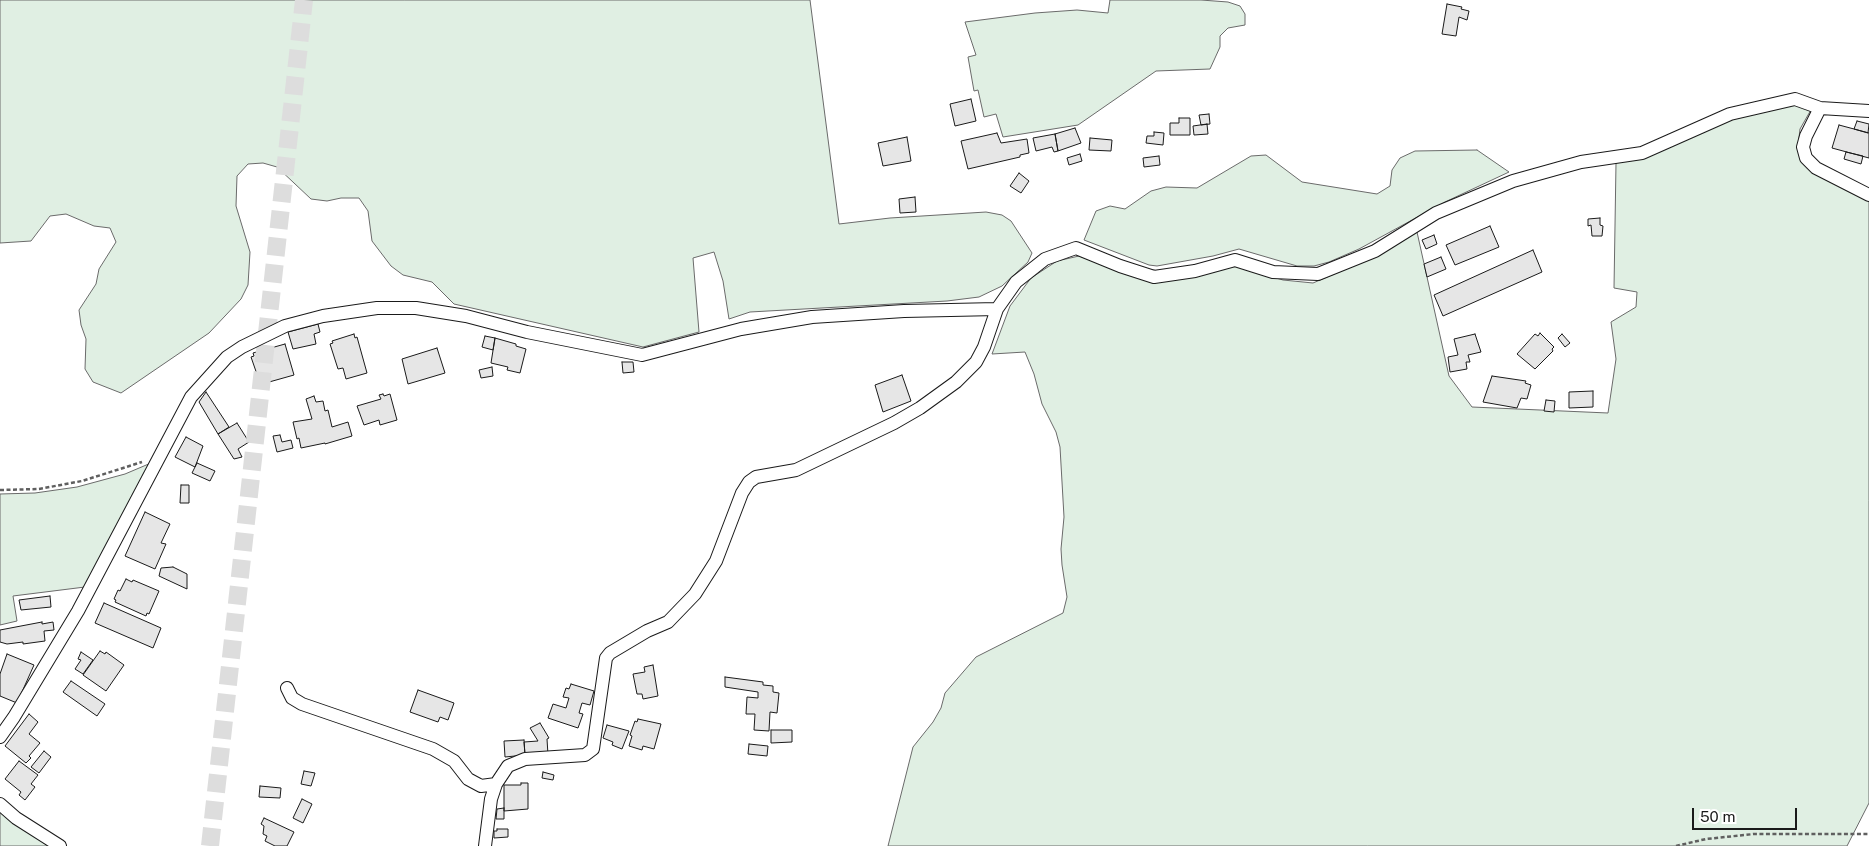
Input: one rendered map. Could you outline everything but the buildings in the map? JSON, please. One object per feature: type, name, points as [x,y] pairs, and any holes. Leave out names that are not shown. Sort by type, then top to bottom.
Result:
[{"type":"street","points":[[485,846],[491,800],[496,784],[508,766],[525,759],[585,755],[593,749],[606,658],[610,652],[639,635],[668,622],[695,594],[716,561],[742,493],[749,482],[756,477],[796,470],[920,408],[956,382],[976,362],[984,347],[997,309],[1016,282],[1045,259],[1076,248],[1120,266],[1154,276],[1196,271],[1235,260],[1273,272],[1318,274],[1375,251],[1436,213],[1513,181],[1581,162],[1642,152],[1730,114],[1795,98],[1820,108],[1869,111]]},
{"type":"street","points":[[1820,108],[1804,142],[1803,147],[1806,158],[1816,168],[1869,195]]},
{"type":"street","points":[[0,737],[78,611],[160,459],[191,396],[227,358],[242,347],[285,326],[323,316],[377,308],[416,308],[466,316],[528,332],[642,355],[741,329],[812,317],[904,311],[997,309]]},
{"type":"street","points":[[286,688],[292,698],[302,704],[433,749],[454,761],[468,779],[481,786],[496,784]]},
{"type":"street","points":[[0,804],[16,818],[60,846]]},
{"type":"path","points":[[0,490],[40,489],[82,481],[148,460],[160,459]]},
{"type":"path","points":[[1676,846],[1706,839],[1754,834],[1869,834]]},
{"type":"green space","points":[[0,0],[810,0],[839,224],[890,218],[986,212],[1002,215],[1011,221],[1032,253],[1028,262],[1002,286],[979,297],[947,301],[750,312],[729,319],[723,281],[714,252],[693,258],[699,332],[643,347],[454,304],[432,282],[403,275],[391,266],[372,241],[368,211],[359,198],[341,198],[327,201],[311,199],[277,167],[263,163],[248,164],[237,176],[236,206],[250,252],[248,285],[241,299],[209,333],[121,393],[93,382],[85,369],[86,339],[81,325],[79,310],[96,284],[99,269],[116,242],[110,228],[94,226],[66,214],[50,216],[31,241],[0,243]]},
{"type":"green space","points":[[1110,0],[1201,0],[1228,2],[1240,6],[1245,14],[1245,25],[1228,28],[1220,36],[1220,47],[1210,69],[1156,71],[1078,125],[1003,137],[996,114],[984,117],[978,90],[974,91],[968,57],[976,55],[965,22],[1077,10],[1108,13]]},
{"type":"green space","points":[[1793,103],[1812,108],[1800,129],[1799,155],[1869,198],[1869,803],[1847,846],[888,846],[913,747],[933,722],[941,708],[945,693],[976,657],[1063,613],[1067,597],[1061,549],[1064,517],[1060,447],[1056,432],[1042,404],[1034,374],[1025,352],[992,354],[1010,306],[1031,278],[1057,261],[1079,256],[1144,280],[1232,265],[1283,280],[1313,283],[1374,257],[1417,232],[1449,376],[1472,407],[1608,413],[1616,359],[1611,322],[1636,307],[1637,292],[1614,288],[1616,163],[1736,118]]},
{"type":"green space","points":[[1477,150],[1509,172],[1445,202],[1359,249],[1329,262],[1314,266],[1297,266],[1239,249],[1213,256],[1157,266],[1149,265],[1084,240],[1096,211],[1110,206],[1125,209],[1151,191],[1166,187],[1197,188],[1251,156],[1266,155],[1302,182],[1377,194],[1390,186],[1392,170],[1400,158],[1415,151]]},
{"type":"green space","points":[[151,463],[85,587],[13,596],[17,621],[0,625],[0,494],[35,493],[77,487],[125,474]]},
{"type":"green space","points":[[0,812],[48,846],[0,846]]},
{"type":"tunnel","points":[[210,846],[304,0]]}]
